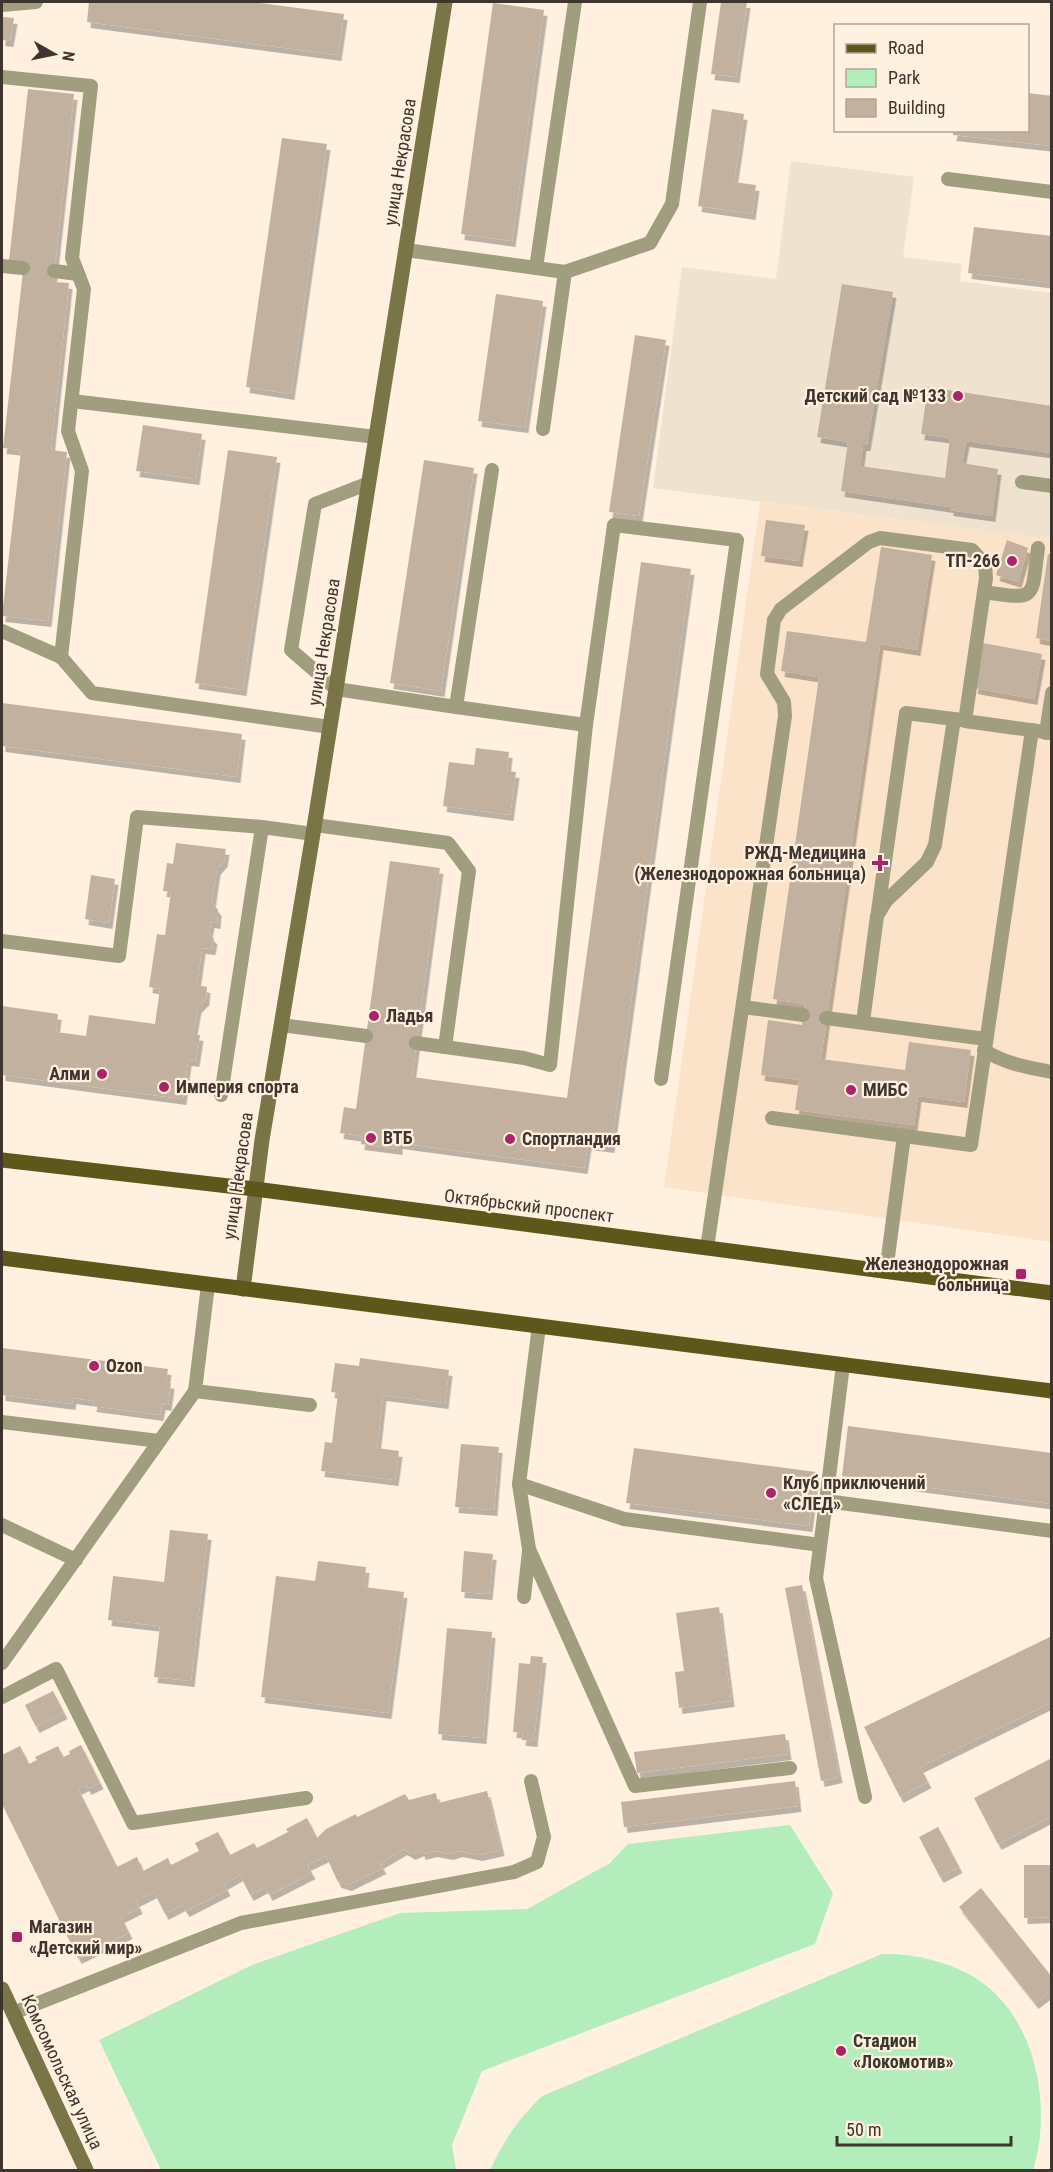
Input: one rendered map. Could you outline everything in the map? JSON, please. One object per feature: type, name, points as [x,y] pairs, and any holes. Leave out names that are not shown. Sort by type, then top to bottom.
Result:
[{"type":"main road","name":"Октябрьский проспект","points":[[2,1160],[255,1190],[1052,1293]]},
{"type":"main road","points":[[2,1258],[1052,1391]]},
{"type":"street","name":"улица Некрасова","points":[[243,1289],[255,1190],[445,2]]},
{"type":"street","name":"Комсомольская улица","points":[[2,1989],[87,2170]]},
{"type":"lane","points":[[2,5],[36,2]]},
{"type":"lane","points":[[536,268],[574,2]]},
{"type":"lane","points":[[406,250],[565,272],[650,243],[672,204],[700,2]]},
{"type":"lane","points":[[2,77],[91,86],[72,258],[84,289],[68,431],[82,471],[61,657]]},
{"type":"lane","points":[[948,179],[1052,192]]},
{"type":"lane","points":[[2,266],[23,268]]},
{"type":"lane","points":[[54,272],[78,274]]},
{"type":"lane","points":[[543,429],[565,272]]},
{"type":"lane","points":[[72,401],[376,437]]},
{"type":"lane","points":[[456,707],[492,470]]},
{"type":"lane","points":[[1022,482],[1052,486]]},
{"type":"lane","points":[[369,483],[315,504],[291,650],[336,689],[586,725]]},
{"type":"lane","points":[[416,1043],[524,1058],[550,1065],[586,725],[614,525],[737,540],[661,1079]]},
{"type":"lane","points":[[707,1248],[785,716],[784,702],[767,674],[774,620],[788,601],[869,542],[880,538],[972,550],[985,564],[984,592],[935,845],[927,862],[886,900],[877,916]]},
{"type":"lane","points":[[984,592],[1019,597],[1027,595],[1032,589],[1038,548]]},
{"type":"lane","points":[[2,632],[61,657],[92,693],[330,727]]},
{"type":"lane","points":[[862,1022],[906,713],[1049,733],[1052,693]]},
{"type":"lane","points":[[772,1118],[971,1144],[1032,730]]},
{"type":"lane","points":[[2,941],[118,957],[137,817],[448,843],[469,871],[445,1047]]},
{"type":"lane","points":[[221,1095],[262,827]]},
{"type":"lane","points":[[743,1007],[804,1015]]},
{"type":"lane","points":[[826,1018],[862,1022],[985,1045],[998,1059],[1011,1064],[1052,1072]]},
{"type":"lane","points":[[281,1025],[366,1036]]},
{"type":"lane","points":[[886,1272],[904,1136]]},
{"type":"lane","points":[[2,1663],[195,1390],[208,1285]]},
{"type":"lane","points":[[524,1598],[529,1549],[519,1484],[539,1326]]},
{"type":"lane","points":[[843,1365],[816,1578],[866,1797]]},
{"type":"lane","points":[[195,1390],[310,1405]]},
{"type":"lane","points":[[2,1422],[159,1442]]},
{"type":"lane","points":[[519,1484],[624,1519],[820,1545]]},
{"type":"lane","points":[[826,1501],[1052,1531]]},
{"type":"lane","points":[[2,1525],[76,1560]]},
{"type":"lane","points":[[529,1549],[635,1786],[790,1767]]},
{"type":"lane","points":[[2,1697],[56,1670],[133,1823],[306,1798]]},
{"type":"lane","points":[[13,2013],[241,1923],[514,1872],[537,1862],[544,1837],[531,1781]]},
{"type":"shaded area","points":[[791,161],[914,177],[903,257],[962,264],[960,281],[1051,293],[1051,539],[653,488],[682,267],[776,279]]},
{"type":"shaded area","name":"РЖД-Медицина (Железнодорожная больница)","points":[[760,502],[1051,539],[1051,1242],[664,1187]]},
{"type":"green space","points":[[790,1825],[833,1893],[815,1944],[482,2071],[452,2145],[456,2170],[161,2170],[99,2040],[252,1965],[400,1913],[527,1909],[610,1863],[628,1844]]},
{"type":"green space","name":"Cтадион «Локомотив»","points":[[882,1954],[929,1959],[964,1971],[995,1994],[1012,2014],[1025,2038],[1034,2063],[1039,2090],[1041,2118],[1039,2145],[1033,2170],[490,2170],[512,2130],[542,2096]]},
{"type":"building","points":[[89,2],[252,2],[344,14],[338,55],[87,22]]},
{"type":"building","points":[[721,2],[747,2],[736,77],[711,74]]},
{"type":"building","points":[[493,3],[544,10],[512,241],[461,234]]},
{"type":"building","points":[[2,17],[14,18],[10,41],[2,40]]},
{"type":"building","points":[[28,89],[74,94],[53,282],[69,283],[51,450],[67,452],[48,621],[2,616],[21,450],[3,448],[24,262],[9,261]]},
{"type":"building","points":[[1029,93],[1052,96],[1052,146],[953,135],[954,132],[1029,132]]},
{"type":"building","points":[[712,109],[744,114],[734,182],[756,185],[752,214],[698,206]]},
{"type":"building","points":[[282,138],[327,144],[291,394],[246,387]]},
{"type":"building","points":[[974,227],[1052,236],[1052,283],[968,273]]},
{"type":"building","name":"Детский сад №133","points":[[842,284],[893,292],[867,445],[863,445],[860,466],[945,478],[950,438],[921,434],[928,387],[1052,406],[1052,453],[966,441],[962,463],[998,469],[992,516],[950,510],[950,507],[841,491],[848,442],[817,437]]},
{"type":"building","points":[[496,294],[543,301],[525,427],[478,421]]},
{"type":"building","points":[[635,335],[666,340],[639,516],[609,512]]},
{"type":"building","points":[[143,425],[202,434],[196,479],[136,471]]},
{"type":"building","points":[[228,450],[277,457],[243,690],[195,683]]},
{"type":"building","points":[[424,460],[474,468],[441,691],[390,683]]},
{"type":"building","points":[[766,520],[805,525],[799,561],[761,556]]},
{"type":"building","name":"ТП-266","points":[[1007,540],[1028,548],[1018,582],[996,575]]},
{"type":"building","points":[[881,547],[932,555],[917,650],[880,644],[821,1059],[905,1070],[909,1042],[971,1050],[964,1102],[918,1096],[914,1125],[795,1110],[799,1080],[761,1075],[768,1020],[802,1025],[805,1004],[773,999],[819,677],[781,671],[787,631],[866,642]]},
{"type":"building","points":[[1048,554],[1052,555],[1052,641],[1036,638]]},
{"type":"building","points":[[641,562],[691,569],[611,1147],[588,1144],[584,1168],[399,1143],[399,1149],[361,1144],[362,1136],[340,1133],[344,1107],[356,1109],[390,861],[440,868],[412,1077],[567,1098]]},
{"type":"building","points":[[983,643],[1042,654],[1034,699],[974,688]]},
{"type":"building","points":[[2,703],[242,734],[237,777],[2,746]]},
{"type":"building","points":[[476,748],[509,752],[507,771],[516,772],[510,815],[443,806],[449,762],[474,765]]},
{"type":"building","points":[[176,843],[226,849],[224,861],[217,869],[212,903],[218,910],[217,923],[211,922],[209,933],[214,939],[212,949],[202,948],[197,985],[207,987],[206,999],[198,1007],[193,1034],[200,1035],[196,1061],[188,1060],[183,1099],[2,1075],[2,1006],[58,1014],[56,1032],[86,1036],[89,1015],[155,1024],[160,989],[149,987],[157,934],[165,935],[171,892],[163,891],[167,863],[173,864]]},
{"type":"building","points":[[91,875],[115,879],[109,923],[85,919]]},
{"type":"building","points":[[2,1348],[168,1369],[166,1382],[171,1383],[168,1405],[162,1404],[160,1415],[93,1406],[94,1401],[73,1398],[72,1404],[2,1395]]},
{"type":"building","points":[[360,1358],[449,1370],[445,1403],[383,1395],[377,1448],[399,1451],[395,1480],[321,1471],[325,1442],[332,1443],[338,1393],[331,1392],[335,1363],[359,1366]]},
{"type":"building","points":[[848,1426],[1052,1453],[1052,1504],[842,1476]]},
{"type":"building","points":[[461,1444],[499,1447],[494,1510],[455,1507]]},
{"type":"building","points":[[634,1448],[816,1472],[809,1526],[626,1503]]},
{"type":"building","points":[[170,1530],[208,1534],[191,1681],[154,1677],[160,1626],[108,1620],[113,1576],[164,1582]]},
{"type":"building","points":[[464,1551],[493,1554],[489,1594],[461,1592]]},
{"type":"building","points":[[318,1561],[366,1567],[364,1587],[404,1592],[388,1713],[261,1697],[276,1576],[315,1581]]},
{"type":"building","points":[[802,1585],[839,1777],[821,1781],[785,1588]]},
{"type":"building","points":[[719,1607],[731,1701],[679,1708],[675,1672],[684,1671],[676,1613]]},
{"type":"building","points":[[447,1628],[492,1632],[483,1738],[438,1734]]},
{"type":"building","points":[[1052,1636],[1052,1702],[920,1767],[928,1782],[900,1797],[864,1727]]},
{"type":"building","points":[[531,1656],[543,1657],[534,1741],[522,1740],[523,1733],[513,1732],[519,1663],[530,1664]]},
{"type":"building","points":[[53,1691],[64,1713],[36,1727],[25,1705]]},
{"type":"building","points":[[785,1734],[788,1754],[637,1773],[634,1752]]},
{"type":"building","points":[[81,1745],[100,1783],[88,1789],[86,1785],[78,1789],[117,1867],[137,1857],[143,1871],[168,1858],[171,1865],[199,1851],[195,1843],[218,1832],[230,1855],[254,1843],[257,1848],[288,1832],[286,1829],[307,1818],[317,1838],[326,1829],[356,1814],[357,1817],[405,1794],[409,1800],[436,1793],[438,1803],[487,1791],[501,1850],[479,1855],[459,1851],[450,1854],[434,1851],[422,1854],[421,1850],[412,1854],[404,1849],[380,1863],[383,1868],[348,1885],[338,1882],[326,1856],[307,1865],[312,1873],[269,1895],[265,1887],[250,1895],[240,1875],[224,1884],[227,1890],[186,1911],[182,1905],[165,1914],[154,1892],[136,1901],[139,1908],[121,1917],[129,1933],[78,1958],[2,1804],[2,1755],[20,1746],[29,1764],[37,1760],[35,1757],[58,1746],[63,1757]]},
{"type":"building","points":[[1052,1758],[1052,1816],[998,1844],[974,1798]]},
{"type":"building","points":[[795,1781],[798,1806],[624,1827],[621,1802]]},
{"type":"building","points":[[938,1827],[959,1867],[940,1877],[919,1837]]},
{"type":"building","points":[[1024,1865],[1052,1865],[1052,1917],[1024,1918]]},
{"type":"building","points":[[981,1888],[1052,1977],[1052,1990],[1035,2003],[959,1907]]},
{"type":"place","name":"Детский сад №133","points":[[958,396]]},
{"type":"place","name":"ТП-266","points":[[1012,561]]},
{"type":"place","name":"РЖД-Медицина (Железнодорожная больница)","points":[[880,863]]},
{"type":"place","name":"Ладья","points":[[374,1016]]},
{"type":"place","name":"Алми","points":[[102,1074]]},
{"type":"place","name":"Империя спорта","points":[[164,1087]]},
{"type":"place","name":"МИБС","points":[[851,1090]]},
{"type":"place","name":"ВТБ","points":[[371,1138]]},
{"type":"place","name":"Спортландия","points":[[510,1139]]},
{"type":"place","name":"Железнодорожная больница","points":[[1021,1274]]},
{"type":"place","name":"Ozon","points":[[94,1366]]},
{"type":"place","name":"Клуб приключений «СЛЕД»","points":[[771,1493]]},
{"type":"place","name":"Магазин «Детский мир»","points":[[17,1937]]},
{"type":"place","name":"Cтадион «Локомотив»","points":[[841,2051]]}]
